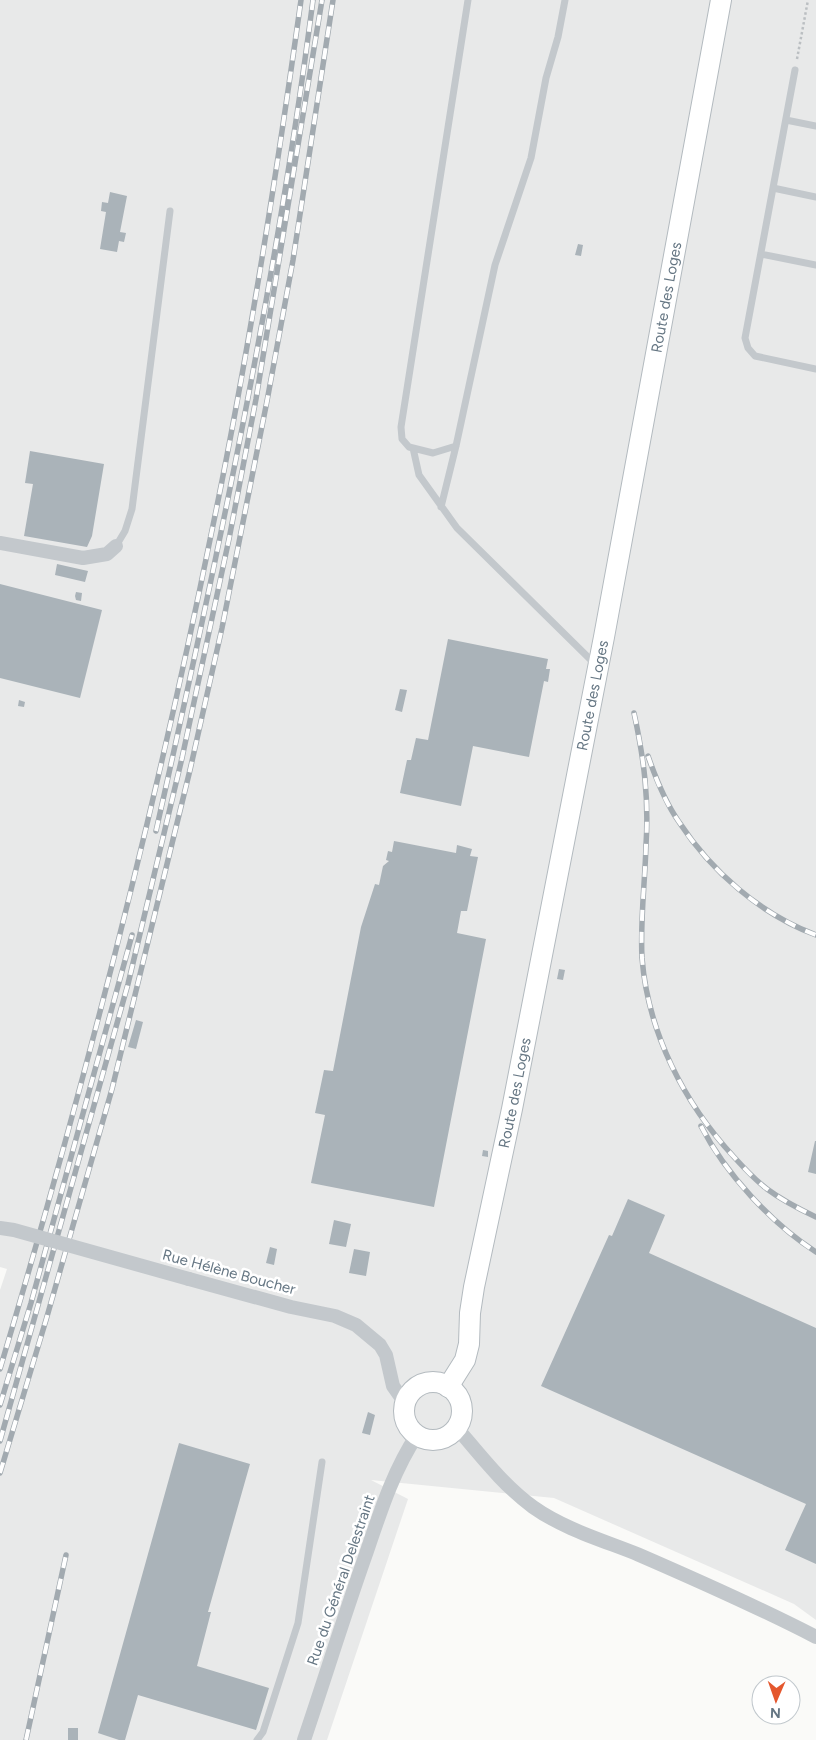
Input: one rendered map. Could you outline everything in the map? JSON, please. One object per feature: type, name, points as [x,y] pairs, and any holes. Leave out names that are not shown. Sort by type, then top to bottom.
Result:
[{"type":"street","name":"Route des Loges","points":[[448,1387],[465,1360],[469,1344],[470,1313],[474,1287],[512,1109],[598,667],[720,0]]},
{"type":"street","points":[[0,543],[82,558],[107,554],[116,546]]},
{"type":"street","name":"Rue Hélène Boucher","points":[[0,1228],[291,1307],[336,1316],[356,1325],[383,1350],[386,1355],[393,1386],[405,1403]]},
{"type":"street","points":[[429,1382],[444,1384],[448,1387],[460,1399],[462,1415],[457,1428],[441,1439],[432,1440],[417,1435],[410,1428],[404,1416],[405,1403],[408,1396],[416,1387],[429,1382]]},
{"type":"street","points":[[457,1428],[500,1478],[534,1507],[572,1528],[674,1571],[816,1637]]},
{"type":"street","name":"Rue du Général Delestraint","points":[[304,1740],[379,1516],[405,1453],[417,1435]]},
{"type":"lane","points":[[456,446],[433,453],[409,447],[402,439],[401,427],[468,0]]},
{"type":"lane","points":[[441,506],[496,265],[531,158],[546,78],[558,37],[565,0]]},
{"type":"lane","points":[[795,70],[745,338],[748,348],[755,356],[816,369]]},
{"type":"lane","points":[[786,120],[816,126]]},
{"type":"lane","points":[[773,188],[816,197]]},
{"type":"lane","points":[[116,546],[125,531],[132,509],[170,211]]},
{"type":"lane","points":[[761,254],[816,265]]},
{"type":"lane","points":[[413,448],[419,474],[441,506],[466,537],[598,667]]},
{"type":"lane","points":[[257,1740],[263,1732],[298,1623],[322,1462]]},
{"type":"path","points":[[795,70],[808,0]]},
{"type":"shaded area","points":[[0,0],[816,0],[816,1620],[794,1604],[554,1498],[371,1480],[408,1499],[327,1740],[0,1740],[0,1290],[7,1269],[0,1267]]},
{"type":"building","points":[[110,192],[127,196],[120,232],[126,233],[124,242],[119,241],[117,252],[100,249],[106,212],[101,211],[102,202],[108,203]]},
{"type":"building","points":[[578,244],[583,245],[581,256],[575,255]]},
{"type":"building","points":[[30,451],[104,464],[92,536],[87,547],[24,536],[33,484],[25,483]]},
{"type":"building","points":[[57,564],[88,571],[85,582],[55,575]]},
{"type":"building","points":[[0,584],[102,610],[80,698],[0,678]]},
{"type":"building","points":[[76,592],[82,593],[81,601],[76,600]]},
{"type":"building","points":[[448,639],[548,659],[546,669],[550,669],[548,682],[544,681],[529,757],[473,746],[461,806],[400,793],[407,760],[411,760],[416,738],[428,740]]},
{"type":"building","points":[[400,689],[407,690],[402,712],[395,710]]},
{"type":"building","points":[[19,700],[25,702],[24,707],[18,706]]},
{"type":"building","points":[[394,841],[456,853],[457,845],[472,849],[470,856],[478,857],[467,911],[461,911],[457,933],[486,939],[434,1207],[311,1183],[325,1115],[315,1113],[324,1070],[333,1071],[361,927],[375,884],[379,885],[383,866],[389,861],[386,860],[388,851],[392,852]]},
{"type":"building","points":[[559,969],[565,970],[563,980],[557,979]]},
{"type":"building","points":[[136,1020],[143,1022],[136,1049],[128,1047]]},
{"type":"building","points":[[816,1141],[816,1174],[808,1172]]},
{"type":"building","points":[[483,1150],[488,1151],[488,1157],[482,1156]]},
{"type":"building","points":[[628,1199],[665,1215],[649,1253],[816,1328],[816,1564],[785,1550],[806,1504],[541,1386],[609,1235],[612,1236]]},
{"type":"building","points":[[334,1220],[351,1224],[346,1247],[329,1244]]},
{"type":"building","points":[[270,1247],[277,1249],[274,1265],[266,1263]]},
{"type":"building","points":[[354,1249],[370,1252],[366,1276],[349,1273]]},
{"type":"building","points":[[170,1251],[174,1255],[169,1261],[165,1257]]},
{"type":"building","points":[[368,1412],[375,1415],[370,1435],[362,1433]]},
{"type":"building","points":[[179,1443],[250,1464],[208,1612],[211,1612],[197,1666],[269,1688],[256,1730],[138,1695],[125,1740],[119,1740],[98,1733]]},
{"type":"building","points":[[68,1728],[78,1728],[78,1740],[68,1740]]},
{"type":"railway","points":[[0,1369],[88,1058],[166,745],[224,469],[249,335],[282,134],[301,0]]},
{"type":"railway","points":[[156,831],[202,624],[264,313],[282,209],[313,0]]},
{"type":"railway","points":[[0,1441],[128,984],[182,758],[229,539],[256,399],[322,0]]},
{"type":"railway","points":[[0,1473],[112,1089],[190,770],[222,628],[267,401],[293,260],[333,0]]},
{"type":"railway","points":[[634,713],[641,746],[647,811],[642,958],[652,1013],[661,1040],[684,1090],[699,1114],[734,1157],[767,1189],[816,1217]]},
{"type":"railway","points":[[648,756],[669,806],[706,857],[738,889],[756,903],[795,926],[816,935]]},
{"type":"railway","points":[[0,1405],[31,1303],[132,935]]},
{"type":"railway","points":[[701,1126],[723,1162],[751,1196],[783,1227],[816,1252]]},
{"type":"railway","points":[[26,1740],[66,1555]]}]
